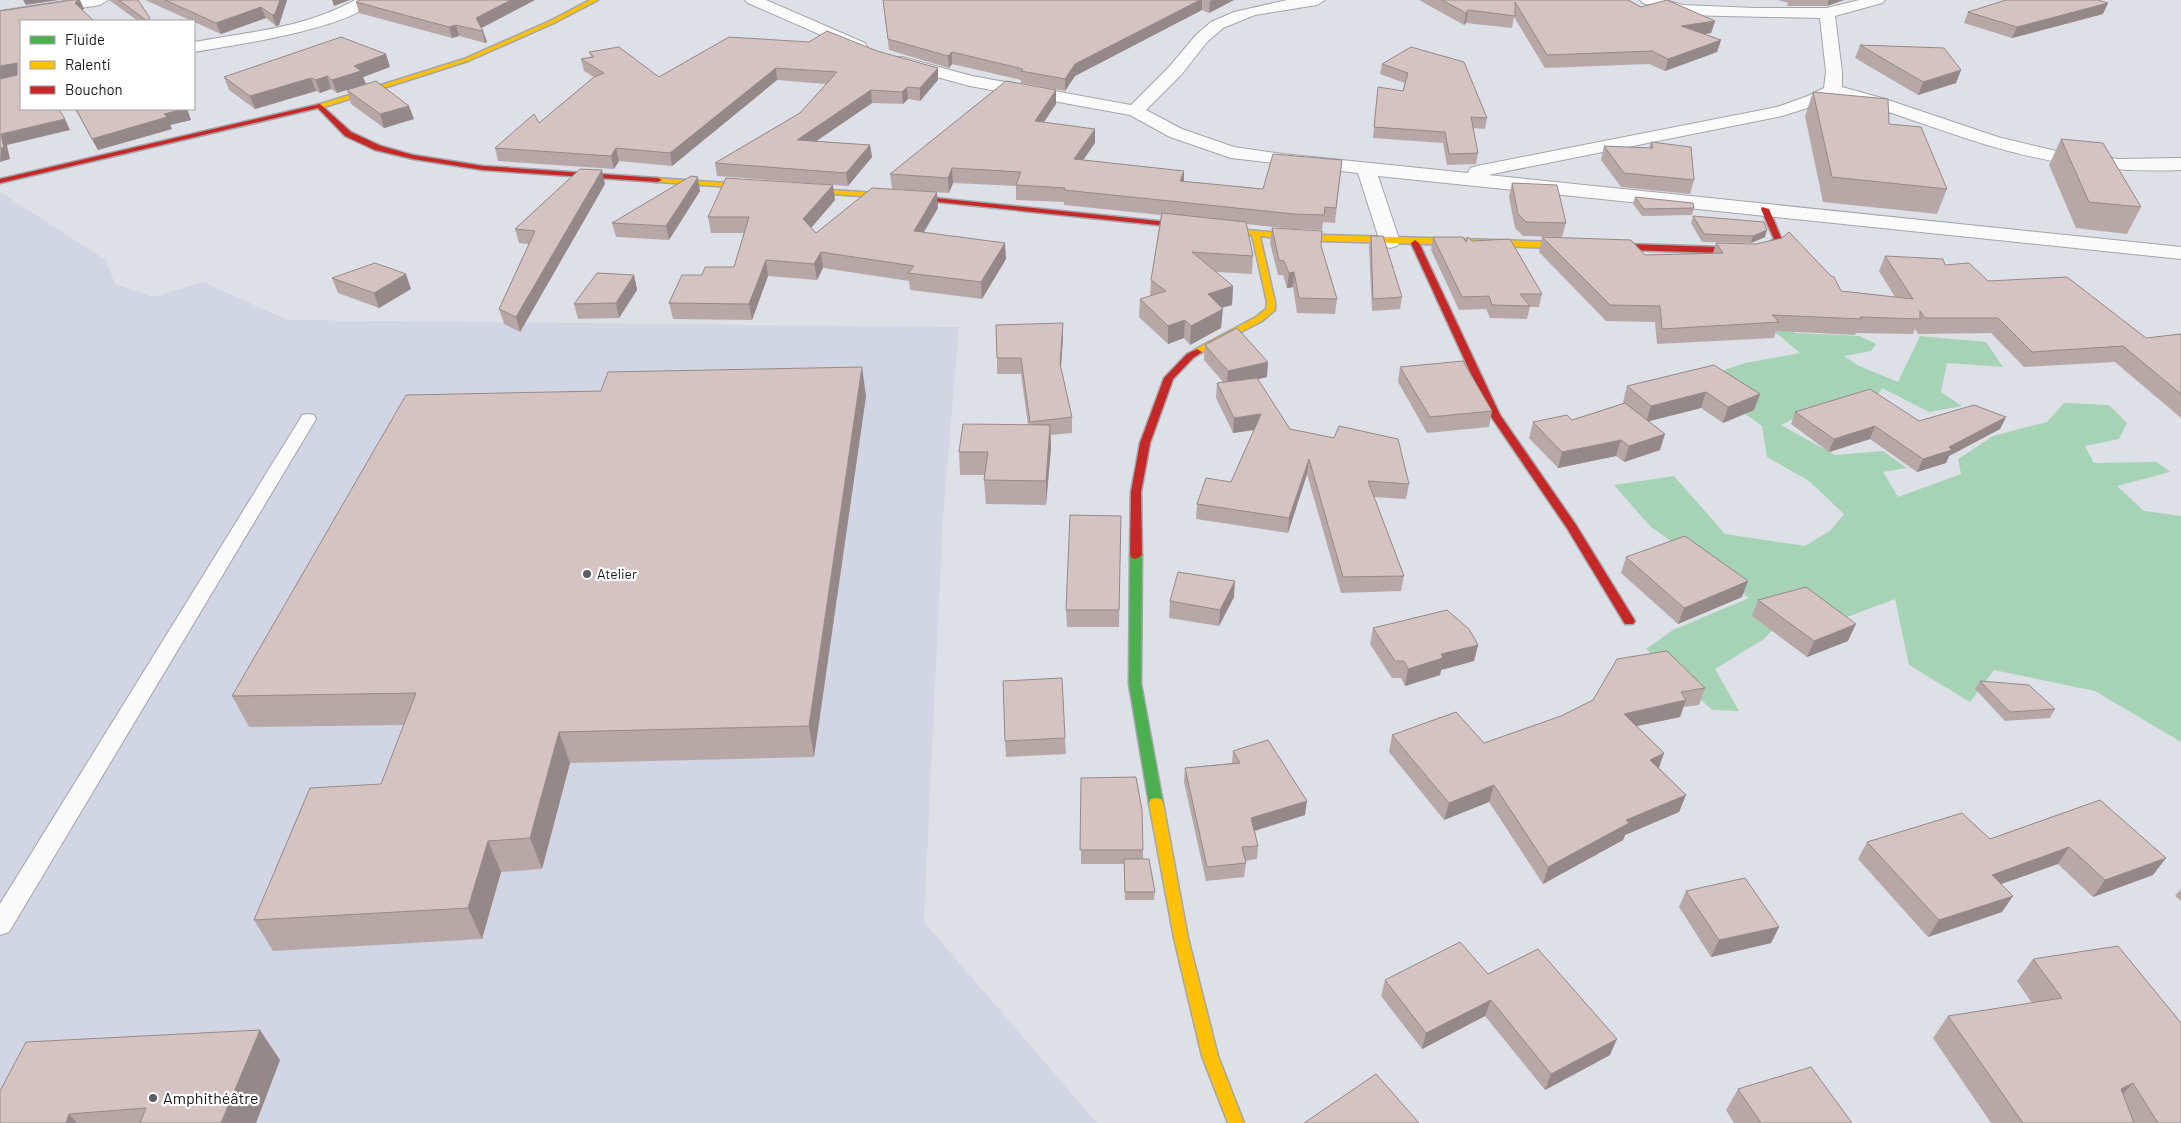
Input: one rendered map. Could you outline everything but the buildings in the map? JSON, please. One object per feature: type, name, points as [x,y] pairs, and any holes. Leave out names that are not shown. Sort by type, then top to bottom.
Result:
[{"type":"street","points":[[0,16],[100,0]]},
{"type":"street","points":[[195,47],[317,23],[347,12],[366,0]]},
{"type":"street","points":[[0,181],[320,106],[466,60],[552,22],[594,0]]},
{"type":"street","points":[[752,0],[881,55],[970,81],[1134,111],[1176,133],[1232,152],[1283,160],[1366,169],[2181,253]]},
{"type":"street","points":[[1134,111],[1180,66],[1200,39],[1217,25],[1234,18],[1268,9],[1317,0]]},
{"type":"street","points":[[1648,0],[1682,10],[1827,13],[1876,0]]},
{"type":"street","points":[[1827,13],[1834,72],[1833,90]]},
{"type":"street","points":[[1453,177],[1782,111],[1814,100],[1833,90],[1876,101],[2016,148],[2105,164],[2144,167],[2181,164]]},
{"type":"street","points":[[320,106],[346,133],[362,142],[421,158],[483,168],[956,201],[1256,235],[1415,243],[1750,251],[1769,247],[1778,240],[1765,209]]},
{"type":"street","points":[[1366,169],[1390,242]]},
{"type":"street","points":[[1236,1123],[1210,1056],[1181,938],[1140,720],[1135,684],[1136,492],[1145,443],[1169,378],[1190,356],[1259,319],[1270,310],[1271,302],[1256,235]]},
{"type":"street","points":[[1415,243],[1495,415],[1572,527],[1630,621]]},
{"type":"lane","points":[[0,925],[308,419]]},
{"type":"shaded area","points":[[0,192],[106,260],[115,284],[153,297],[204,282],[287,320],[959,327],[943,519],[924,922],[1097,1123],[0,1123]]},
{"type":"green space","points":[[1789,303],[1795,333],[1859,336],[1876,344],[1871,351],[1844,356],[1859,366],[1898,382],[1920,336],[1986,342],[2003,367],[1947,363],[1941,392],[1962,406],[1929,412],[1882,388],[1874,401],[1815,409],[1781,425],[1835,455],[1883,451],[1907,468],[1883,472],[1898,497],[1961,474],[1958,459],[1993,436],[2047,422],[2064,403],[2109,405],[2127,423],[2119,439],[2085,446],[2094,463],[2157,462],[2170,472],[2117,486],[2144,511],[2181,516],[2181,742],[2095,691],[1994,670],[1970,702],[1909,665],[1895,599],[1839,620],[1802,600],[1764,639],[1715,669],[1739,711],[1712,710],[1646,649],[1673,630],[1749,598],[1650,526],[1614,485],[1674,476],[1725,534],[1805,546],[1830,531],[1844,514],[1809,481],[1767,457],[1762,426],[1697,379],[1745,363],[1800,353],[1775,332]]},
{"type":"traffic: fast","points":[[1136,555],[1135,684],[1156,803]]},
{"type":"traffic: slow","points":[[315,107],[466,60],[552,22],[595,0]]},
{"type":"traffic: slow","points":[[658,180],[919,198]]},
{"type":"traffic: slow","points":[[1206,228],[1292,237],[1629,247]]},
{"type":"traffic: slow","points":[[1197,352],[1259,319],[1270,310],[1271,302],[1256,235]]},
{"type":"traffic: slow","points":[[1156,803],[1181,938],[1210,1056],[1236,1123]]},
{"type":"traffic: jam","points":[[320,106],[348,134],[378,148],[413,157],[483,168],[658,180]]},
{"type":"traffic: jam","points":[[0,181],[315,107]]},
{"type":"traffic: jam","points":[[919,198],[1206,228]]},
{"type":"traffic: jam","points":[[1629,247],[1751,251],[1769,247],[1778,240],[1765,209]]},
{"type":"traffic: jam","points":[[1415,243],[1495,415],[1572,527],[1629,621]]},
{"type":"traffic: jam","points":[[1136,555],[1136,492],[1145,443],[1169,378],[1190,356],[1197,352]]},
{"type":"place","name":"Atelier","points":[[587,574]]},
{"type":"place","name":"Amphithéâtre","points":[[153,1098]]}]
